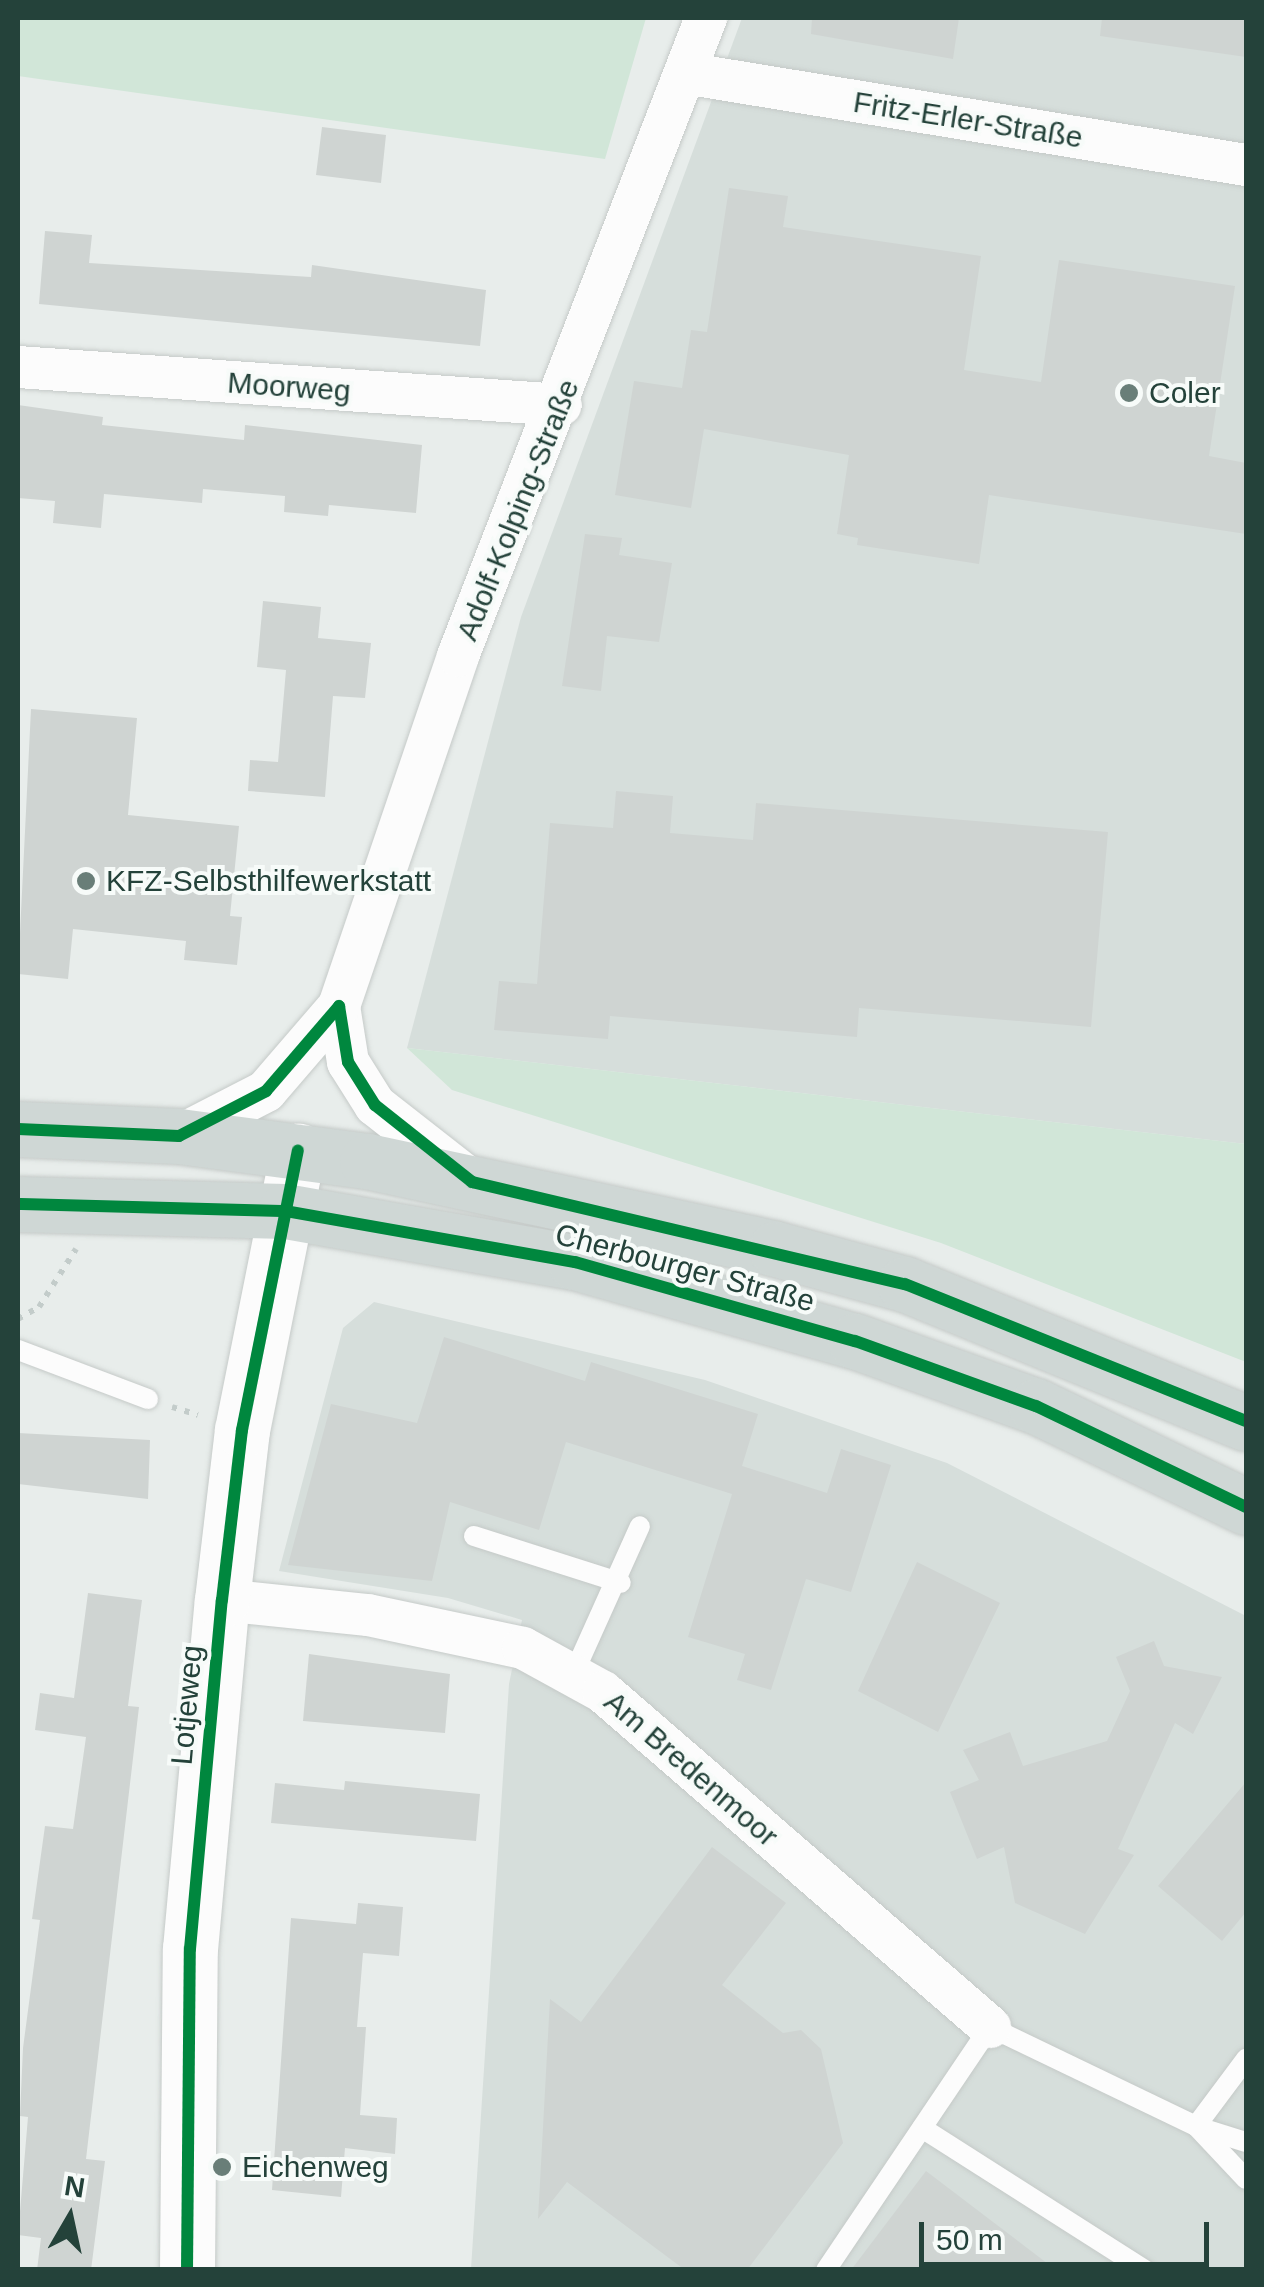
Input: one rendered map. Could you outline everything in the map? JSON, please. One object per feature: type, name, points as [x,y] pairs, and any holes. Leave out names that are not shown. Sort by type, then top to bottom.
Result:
[{"type":"main road","name":"Cherbourger Straße","points":[[18,1129],[179,1136],[298,1151],[472,1182],[904,1284],[1243,1420]]},
{"type":"main road","name":"Cherbourger Straße","points":[[18,1204],[285,1211],[575,1262],[855,1341],[1036,1406],[1236,1499]]},
{"type":"street","name":"Adolf-Kolping-Straße","points":[[179,1136],[266,1091],[339,1006],[458,656],[690,74],[706,18]]},
{"type":"street","name":"Fritz-Erler-Straße","points":[[690,74],[1246,166]]},
{"type":"street","name":"Moorweg","points":[[18,368],[561,405]]},
{"type":"street","name":"Adolf-Kolping-Straße","points":[[339,1006],[348,1062],[375,1105],[472,1182]]},
{"type":"street","name":"Lotjeweg","points":[[187,2270],[190,1948],[222,1600],[298,1151]]},
{"type":"street","name":"Am Bredenmoor","points":[[222,1600],[407,1623],[522,1648],[603,1692],[990,2027]]},
{"type":"lane","points":[[18,1350],[148,1399]]},
{"type":"lane","points":[[572,1675],[620,1583],[640,1526]]},
{"type":"lane","points":[[474,1536],[620,1583]]},
{"type":"lane","points":[[826,2270],[990,2027],[1196,2126],[1246,2142]]},
{"type":"lane","points":[[1196,2126],[1246,2059]]},
{"type":"lane","points":[[1196,2126],[1246,2179]]},
{"type":"lane","points":[[922,2128],[1145,2270]]},
{"type":"path","points":[[18,1319],[39,1307],[104,1205]]},
{"type":"shaded area","points":[[742,18],[1246,18],[1246,1144],[407,1048],[521,617]]},
{"type":"shaded area","points":[[374,1302],[705,1380],[947,1463],[1246,1616],[1246,2269],[471,2269],[509,1684],[522,1620],[448,1598],[279,1571],[343,1328]]},
{"type":"green space","points":[[18,18],[646,18],[605,159],[18,76]]},
{"type":"green space","points":[[407,1048],[1246,1144],[1246,1362],[941,1243],[452,1090]]},
{"type":"building","points":[[812,18],[959,18],[953,59],[811,34]]},
{"type":"building","points":[[1102,18],[1246,18],[1246,57],[1100,36]]},
{"type":"building","points":[[322,127],[386,135],[381,183],[316,175]]},
{"type":"building","points":[[729,188],[788,196],[783,227],[981,256],[964,370],[1041,382],[1059,260],[1235,286],[1209,456],[1246,463],[1246,534],[989,495],[979,564],[857,545],[858,538],[837,534],[849,455],[704,429],[691,508],[615,495],[634,381],[682,388],[691,330],[707,332]]},
{"type":"building","points":[[45,231],[92,235],[89,263],[311,277],[312,265],[486,290],[480,346],[39,304]]},
{"type":"building","points":[[18,405],[103,417],[102,425],[244,440],[245,425],[422,445],[416,513],[329,505],[328,516],[284,512],[285,496],[203,489],[202,503],[104,494],[101,528],[53,523],[55,501],[18,498]]},
{"type":"building","points":[[585,534],[622,538],[619,555],[672,563],[659,642],[607,636],[601,691],[562,686]]},
{"type":"building","points":[[263,601],[321,607],[318,638],[371,643],[365,698],[333,696],[325,797],[248,791],[250,760],[278,762],[286,670],[257,667]]},
{"type":"building","points":[[31,709],[137,718],[128,815],[239,826],[230,916],[242,917],[237,965],[184,960],[186,941],[73,929],[68,979],[18,974]]},
{"type":"building","points":[[616,791],[673,796],[670,833],[753,840],[756,803],[1108,832],[1091,1027],[859,1008],[857,1037],[610,1016],[608,1039],[494,1030],[499,981],[537,984],[550,823],[613,828]]},
{"type":"building","points":[[444,1337],[585,1381],[591,1362],[758,1414],[742,1466],[827,1493],[841,1449],[891,1465],[851,1592],[806,1579],[771,1690],[737,1680],[745,1654],[688,1637],[732,1494],[566,1442],[539,1530],[450,1502],[432,1581],[288,1565],[331,1404],[417,1423]]},
{"type":"building","points":[[18,1433],[150,1440],[148,1499],[18,1484]]},
{"type":"building","points":[[917,1562],[1000,1603],[938,1732],[858,1691]]},
{"type":"building","points":[[88,1593],[142,1600],[128,1706],[139,1707],[86,2159],[105,2161],[91,2270],[37,2270],[41,2238],[18,2235],[28,2117],[20,2116],[23,2048],[40,1920],[32,1919],[45,1826],[73,1829],[86,1737],[35,1730],[40,1693],[74,1698]]},
{"type":"building","points":[[1154,1641],[1164,1666],[1222,1677],[1193,1734],[1175,1723],[1118,1849],[1134,1855],[1085,1934],[1015,1903],[1004,1847],[977,1859],[950,1792],[979,1780],[963,1750],[1010,1732],[1023,1766],[1107,1741],[1130,1691],[1116,1657]]},
{"type":"building","points":[[309,1654],[450,1674],[445,1733],[303,1721]]},
{"type":"building","points":[[345,1781],[480,1794],[476,1841],[271,1823],[275,1783],[344,1790]]},
{"type":"building","points":[[1246,1782],[1246,1912],[1222,1941],[1158,1886]]},
{"type":"building","points":[[712,1847],[786,1903],[722,1985],[783,2033],[801,2030],[821,2049],[843,2143],[747,2270],[685,2270],[567,2182],[538,2219],[550,1999],[581,2022]]},
{"type":"building","points":[[358,1903],[403,1907],[399,1956],[363,1953],[357,2027],[366,2027],[360,2115],[397,2118],[395,2154],[345,2148],[341,2197],[272,2190],[291,1918],[356,1924]]},
{"type":"building","points":[[926,2171],[1056,2270],[851,2270]]},
{"type":"cycle path","points":[[339,1006],[348,1062],[375,1105],[472,1182],[905,1284],[1246,1421]]},
{"type":"cycle path","points":[[18,1129],[179,1136],[266,1091],[339,1006]]},
{"type":"cycle path","points":[[187,2270],[190,1949],[222,1600],[242,1430],[298,1151]]},
{"type":"cycle path","points":[[18,1204],[285,1211],[575,1262],[855,1341],[1036,1406],[1246,1507]]},
{"type":"place","name":"Coler","points":[[1129,393]]},
{"type":"place","name":"KFZ-Selbsthilfewerkstatt","points":[[86,881]]},
{"type":"place","name":"Eichenweg","points":[[222,2167]]}]
